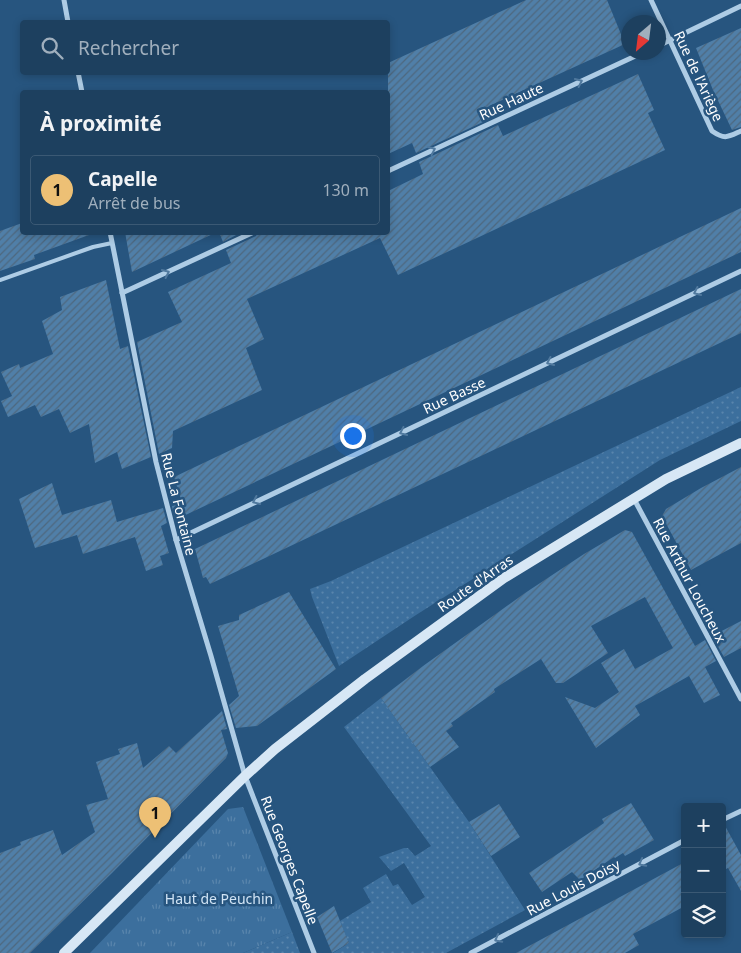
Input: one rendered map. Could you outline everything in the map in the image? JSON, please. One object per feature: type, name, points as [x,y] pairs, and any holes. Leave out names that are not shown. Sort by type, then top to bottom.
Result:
[{"type":"main road","name":"Route d'Arras","points":[[64,953],[245,776],[275,749],[365,679],[504,578],[666,479],[741,443]]},
{"type":"street","points":[[64,0],[68,20]]},
{"type":"street","name":"Rue de l'Ariège","points":[[651,0],[712,131],[719,136],[727,138],[741,131]]},
{"type":"street","points":[[666,42],[741,6]]},
{"type":"street","name":"Rue Haute","points":[[390,170],[627,60]]},
{"type":"street","points":[[79,75],[82,90]]},
{"type":"street","name":"Rue La Fontaine","points":[[110,235],[156,462],[176,540],[245,776]]},
{"type":"street","points":[[122,294],[248,235]]},
{"type":"street","name":"Rue Basse","points":[[176,540],[741,272]]},
{"type":"street","name":"Rue Arthur Loucheux","points":[[634,499],[741,699]]},
{"type":"street","name":"Rue Georges Capelle","points":[[245,776],[314,953]]},
{"type":"street","points":[[726,818],[741,810]]},
{"type":"street","name":"Rue Louis Doisy","points":[[471,953],[681,842]]},
{"type":"lane","points":[[0,280],[93,247],[112,244]]},
{"type":"green space","points":[[741,387],[741,421],[660,460],[339,666],[310,589],[331,581]]},
{"type":"green space","points":[[381,698],[469,822],[525,910],[446,953],[333,953],[349,943],[340,921],[371,902],[363,888],[386,874],[393,886],[398,884],[412,905],[425,897],[404,863],[391,871],[379,857],[404,848],[408,848],[415,856],[431,846],[344,727]]},
{"type":"green space","name":"Haut de Peuchin","points":[[243,807],[292,932],[243,953],[90,953],[228,809]]},
{"type":"green space","points":[[292,932],[300,953],[243,953]]},
{"type":"building","points":[[526,0],[607,0],[621,34],[621,46],[489,106],[494,117],[416,153],[412,143],[390,153],[390,90],[388,90],[388,75],[390,75],[390,62]]},
{"type":"building","points":[[741,28],[741,127],[732,130],[696,48]]},
{"type":"building","points":[[638,74],[654,110],[648,113],[665,150],[398,275],[380,238],[247,299],[264,339],[246,348],[262,390],[173,431],[172,448],[159,454],[137,342],[182,322],[168,292],[231,263],[226,250],[256,235],[390,235],[390,190],[423,174],[419,162],[498,125],[503,136]]},
{"type":"building","points":[[741,208],[741,252],[175,520],[172,506],[182,503],[174,477]]},
{"type":"building","points":[[20,224],[20,235],[89,235],[34,255],[35,259],[0,271],[0,231]]},
{"type":"building","points":[[126,235],[211,235],[132,272]]},
{"type":"building","points":[[220,235],[236,235],[223,242]]},
{"type":"building","points":[[106,280],[120,349],[128,346],[151,457],[122,469],[117,452],[95,463],[89,424],[70,433],[59,409],[41,417],[35,405],[8,417],[1,401],[12,396],[1,372],[19,364],[20,368],[53,354],[42,321],[62,310],[60,297]]},
{"type":"building","points":[[741,289],[741,333],[210,584],[206,577],[203,578],[195,549]]},
{"type":"building","points":[[741,467],[741,543],[691,570],[662,516],[666,509]]},
{"type":"building","points":[[52,483],[62,515],[111,500],[117,522],[163,508],[167,523],[161,526],[169,553],[160,556],[163,565],[146,571],[135,537],[83,554],[77,535],[35,548],[19,499]]},
{"type":"building","points":[[625,530],[632,532],[695,646],[705,640],[716,661],[705,667],[720,695],[704,703],[689,676],[635,706],[640,715],[596,748],[565,697],[595,708],[619,692],[601,663],[624,649],[635,669],[673,648],[645,597],[591,626],[608,653],[563,683],[556,683],[541,659],[494,689],[495,692],[451,723],[453,726],[446,731],[459,747],[430,767],[381,698],[525,593],[584,554]]},
{"type":"building","points":[[289,592],[336,669],[257,726],[236,728],[229,705],[239,696],[218,626],[239,620],[239,615]]},
{"type":"building","points":[[741,621],[741,648],[724,657],[712,636]]},
{"type":"building","points":[[222,711],[227,729],[221,730],[228,753],[226,758],[30,953],[0,953],[0,853],[21,845],[20,842],[53,830],[62,855],[95,832],[86,805],[108,799],[96,762],[120,754],[118,749],[137,743],[143,768],[169,746],[176,753]]},
{"type":"building","points":[[631,803],[654,840],[625,856],[623,853],[614,857],[580,880],[572,872],[542,892],[529,873],[604,823],[602,819]]},
{"type":"building","points":[[499,804],[520,837],[491,856],[469,822]]},
{"type":"building","points":[[726,828],[741,855],[741,891],[728,868],[726,869]]},
{"type":"building","points":[[681,864],[681,908],[633,934],[639,945],[625,953],[516,953]]},
{"type":"building","points":[[334,906],[349,943],[332,953],[317,917]]},
{"type":"place","name":"Capelle","points":[[155,838]]}]
